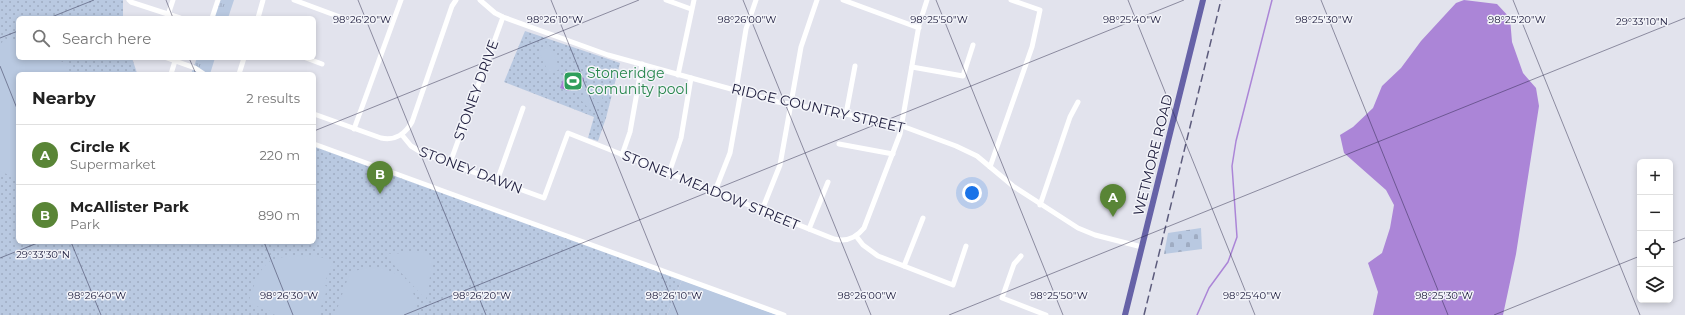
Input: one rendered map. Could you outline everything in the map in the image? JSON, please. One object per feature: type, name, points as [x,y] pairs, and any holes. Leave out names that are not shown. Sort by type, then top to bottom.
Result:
[{"type":"main road","name":"WETMORE ROAD","points":[[1125,315],[1204,0]]},
{"type":"street","points":[[129,0],[167,16],[173,0]]},
{"type":"street","points":[[213,16],[218,0]]},
{"type":"street","points":[[259,16],[263,0]]},
{"type":"street","points":[[294,0],[340,17]]},
{"type":"street","points":[[354,128],[401,0]]},
{"type":"street","points":[[316,115],[386,139],[402,135],[412,122],[452,6],[456,0]]},
{"type":"street","name":"RIDGE COUNTRY STREET","points":[[480,0],[495,13],[503,17],[608,55],[790,105],[846,114],[902,126],[956,146],[977,156],[1040,205],[1086,232],[1142,247]]},
{"type":"street","points":[[666,0],[691,9]]},
{"type":"street","points":[[678,74],[694,0]]},
{"type":"street","points":[[715,192],[730,153],[746,29],[756,0]]},
{"type":"street","points":[[762,210],[780,165],[802,39],[817,0]]},
{"type":"street","points":[[843,0],[919,28]]},
{"type":"street","points":[[928,0],[919,28],[902,126],[893,154],[864,228],[856,236],[870,251],[953,285],[966,246]]},
{"type":"street","points":[[990,167],[1032,47],[1040,10],[1011,0]]},
{"type":"street","name":"STONEY DRIVE","points":[[450,164],[503,17]]},
{"type":"street","points":[[912,67],[963,76],[973,45]]},
{"type":"street","points":[[240,72],[243,60]]},
{"type":"street","points":[[311,60],[322,64]]},
{"type":"street","points":[[172,72],[175,61],[195,68],[201,72]]},
{"type":"street","points":[[622,155],[630,132],[642,64]]},
{"type":"street","points":[[846,114],[855,66]]},
{"type":"street","points":[[669,173],[681,138],[691,78]]},
{"type":"street","points":[[1040,205],[1070,117],[1078,102]]},
{"type":"street","points":[[497,181],[523,108]]},
{"type":"street","name":"STONEY MEADOW STREET","points":[[544,198],[568,133],[837,240],[847,240],[856,236]]},
{"type":"street","name":"STONEY DAWN","points":[[402,135],[410,146],[418,151],[544,198]]},
{"type":"street","points":[[839,144],[893,154]]},
{"type":"street","points":[[316,145],[784,315]]},
{"type":"street","points":[[809,229],[828,182]]},
{"type":"street","points":[[904,266],[923,218]]},
{"type":"street","points":[[1021,256],[1014,264],[1002,298],[1046,315]]},
{"type":"green space","points":[[0,0],[123,0],[123,16],[16,16],[16,60],[133,60],[137,72],[16,72],[16,244],[316,244],[316,146],[682,280],[667,315],[0,315]]},
{"type":"green space","points":[[216,0],[234,0],[229,16],[211,16]]},
{"type":"green space","points":[[525,31],[620,63],[606,118],[598,141],[588,138],[594,117],[504,82]]},
{"type":"green space","points":[[4,38],[16,43],[16,60],[58,60],[68,64],[65,72],[16,72],[16,179],[0,171],[0,47]]},
{"type":"green space","points":[[550,46],[560,69],[549,74],[539,51]]},
{"type":"green space","points":[[196,60],[214,60],[211,72],[192,72]]},
{"type":"green space","points":[[593,86],[603,98],[598,103],[587,91]]},
{"type":"green space","points":[[585,93],[596,105],[590,110],[579,98]]},
{"type":"green space","points":[[1201,228],[1202,249],[1164,254],[1168,233]]},
{"type":"green space","points":[[427,252],[433,259],[426,300],[384,254]]},
{"type":"green space","points":[[288,256],[317,256],[333,261],[324,285],[328,287],[318,315],[275,315],[270,311],[248,303],[258,276],[262,269],[272,260]]},
{"type":"green space","points":[[370,267],[390,271],[405,280],[414,295],[418,315],[335,315],[350,272]]},
{"type":"green space","points":[[682,280],[777,315],[667,315]]},
{"type":"shaded area","points":[[1464,0],[1497,4],[1510,18],[1512,42],[1523,73],[1536,88],[1539,106],[1516,254],[1503,315],[1373,315],[1378,292],[1368,263],[1382,253],[1390,228],[1394,205],[1386,190],[1344,153],[1340,135],[1353,127],[1373,108],[1382,86],[1401,68],[1421,41],[1456,3]]},
{"type":"shaded area","name":"Stoneridge comunity pool","points":[[566,72],[584,78],[580,87],[572,84],[569,91],[560,88]]},
{"type":"waterway","points":[[1197,315],[1209,288],[1228,262],[1237,237],[1232,166],[1236,141],[1272,0]]},
{"type":"railway","points":[[1144,315],[1221,0]]},
{"type":"place","name":"Stoneridge comunity pool","points":[[573,81]]},
{"type":"place","name":"McAllister Park","points":[[380,194]]},
{"type":"place","name":"Circle K","points":[[1113,217]]}]
